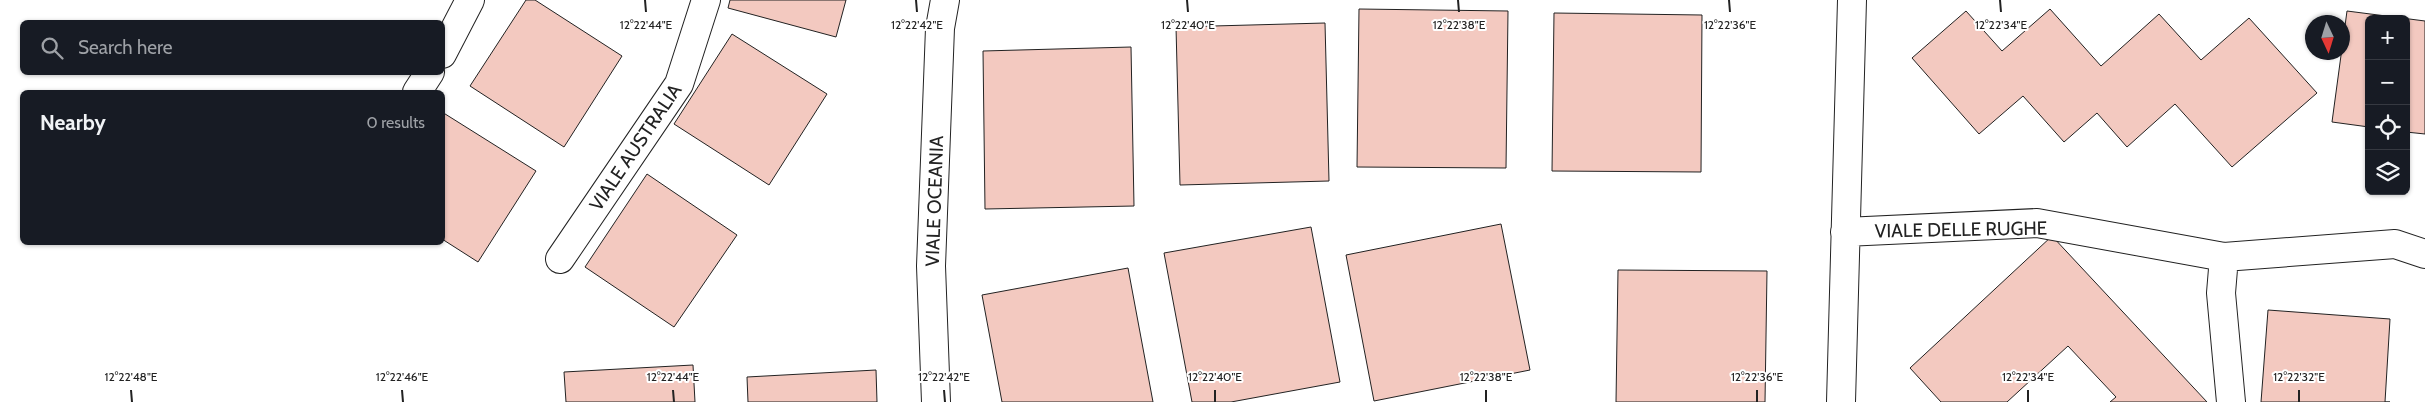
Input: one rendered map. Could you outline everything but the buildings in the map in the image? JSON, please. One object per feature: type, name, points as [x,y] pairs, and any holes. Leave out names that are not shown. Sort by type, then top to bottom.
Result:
[{"type":"street","points":[[445,48],[470,0]]},
{"type":"street","name":"VIALE AUSTRALIA","points":[[560,260],[679,84],[706,0]]},
{"type":"street","name":"VIALE OCEANIA","points":[[936,402],[931,266],[940,28],[945,0]]},
{"type":"street","points":[[1841,402],[1852,0]]},
{"type":"street","points":[[418,90],[428,75]]},
{"type":"street","name":"VIALE DELLE RUGHE","points":[[1845,232],[2037,223],[2224,257],[2395,244],[2425,254]]},
{"type":"street","points":[[2224,257],[2221,293],[2231,402]]}]
